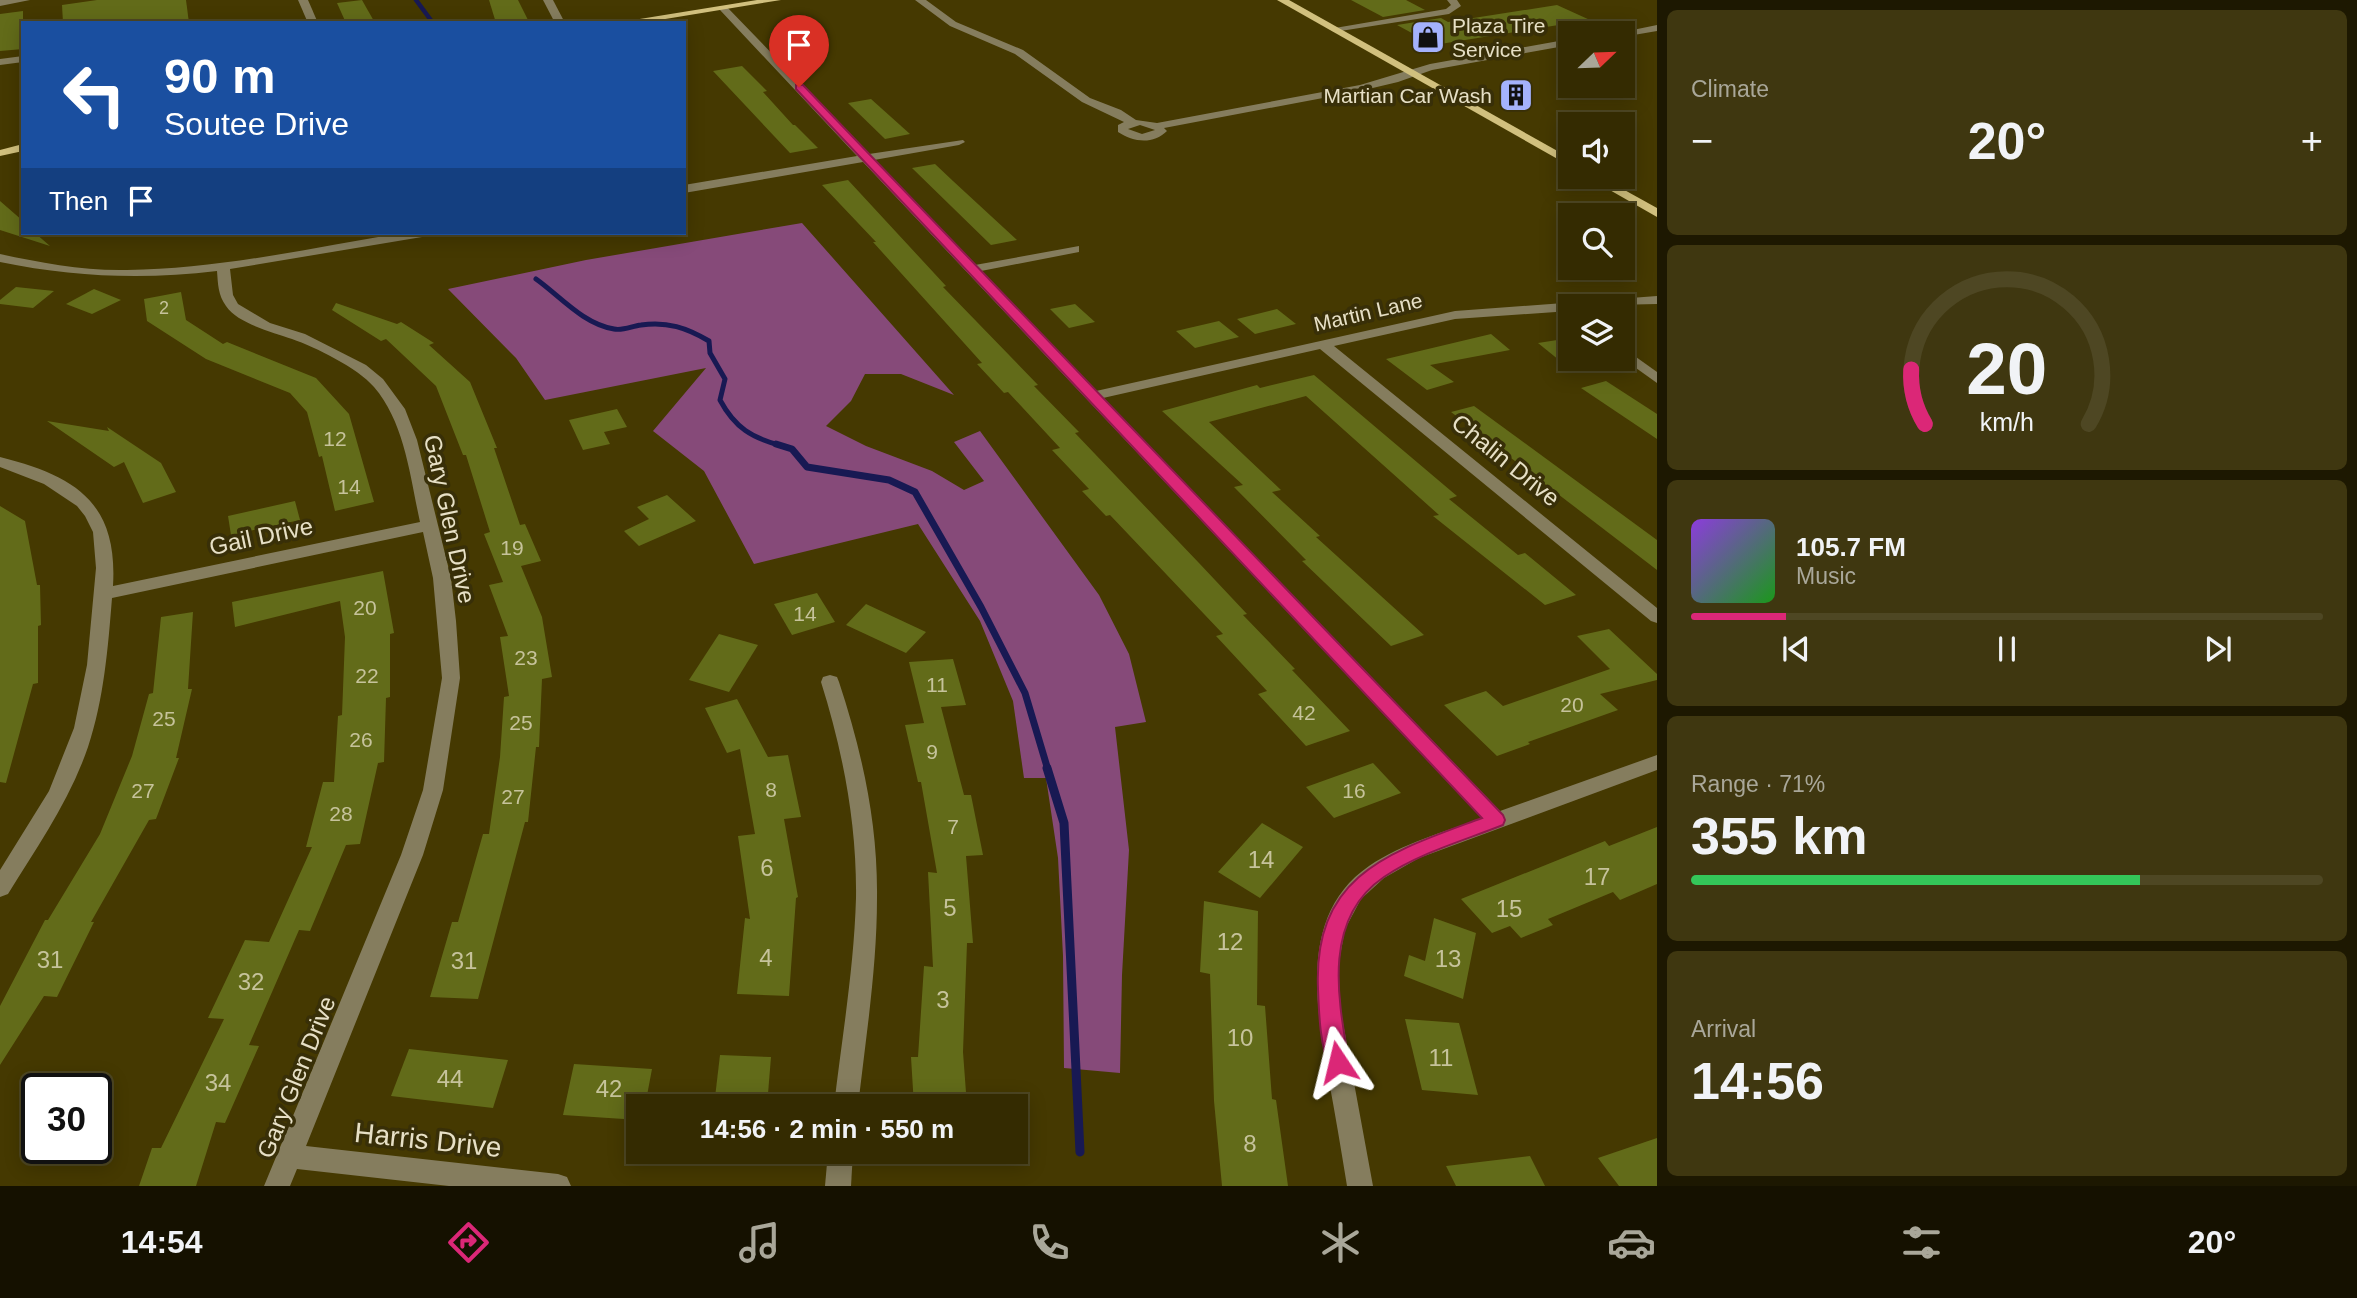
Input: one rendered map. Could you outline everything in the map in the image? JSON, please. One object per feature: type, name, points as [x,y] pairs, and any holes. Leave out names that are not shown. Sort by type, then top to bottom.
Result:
[{"type":"main road","points":[[634,21],[776,0]]},
{"type":"main road","points":[[1282,0],[1558,156]]},
{"type":"main road","points":[[0,153],[21,148]]},
{"type":"main road","points":[[1614,189],[1657,213]]},
{"type":"street","points":[[0,3],[24,0]]},
{"type":"street","points":[[303,0],[312,21]]},
{"type":"street","points":[[548,0],[559,21]]},
{"type":"street","points":[[920,0],[953,24],[1019,52],[1086,100],[1117,112],[1132,122],[1157,126],[1360,88],[1430,68],[1558,44]]},
{"type":"street","points":[[1334,29],[1449,11],[1456,6],[1452,0]]},
{"type":"street","points":[[723,8],[1496,820]]},
{"type":"street","points":[[1635,32],[1657,28]]},
{"type":"street","points":[[0,62],[21,59]]},
{"type":"street","points":[[686,189],[959,142]]},
{"type":"street","points":[[0,258],[47,269],[126,274],[223,266],[410,235]]},
{"type":"street","points":[[973,270],[1074,248]]},
{"type":"street","name":"Gary Glen Drive","points":[[223,266],[226,295],[233,307],[265,326],[337,354],[361,368],[378,382],[398,410],[410,440],[442,578],[451,678],[433,790],[412,855],[277,1186]]},
{"type":"street","name":"Martin Lane","points":[[1635,302],[1657,300]]},
{"type":"street","name":"Martin Lane","points":[[1094,396],[1455,315],[1558,307]]},
{"type":"street","name":"Chalin Drive","points":[[1322,344],[1657,617]]},
{"type":"street","points":[[1635,361],[1657,379]]},
{"type":"street","points":[[0,462],[38,474],[77,498],[93,515],[100,533],[104,564],[96,676],[84,729],[40,826],[0,888]]},
{"type":"street","name":"Gail Drive","points":[[103,594],[429,525]]},
{"type":"street","points":[[830,682],[853,759],[866,868],[866,916],[847,1094]]},
{"type":"street","points":[[1360,1186],[1329,1012],[1327,967],[1334,928],[1353,894],[1376,872],[1412,852],[1657,762]]},
{"type":"street","name":"Harris Drive","points":[[290,1156],[558,1186]]},
{"type":"street","points":[[838,1186],[840,1164]]},
{"type":"shaded area","points":[[802,223],[954,395],[901,374],[865,374],[851,401],[826,426],[866,446],[932,471],[964,490],[984,481],[954,442],[980,431],[1099,595],[1129,654],[1146,722],[1115,727],[1129,850],[1120,1073],[1064,1068],[1063,956],[1058,858],[1046,778],[1024,778],[1013,701],[980,621],[918,524],[754,564],[704,471],[653,431],[706,368],[545,400],[516,358],[448,289],[586,260]]},
{"type":"building","points":[[97,0],[186,0],[189,21],[63,21],[62,5]]},
{"type":"building","points":[[362,0],[374,21],[345,21],[337,3]]},
{"type":"building","points":[[489,0],[518,0],[528,20],[517,21],[495,21]]},
{"type":"building","points":[[1351,0],[1406,0],[1425,10],[1383,17]]},
{"type":"building","points":[[1557,5],[1590,20],[1558,21],[1558,25],[1434,45],[1397,25],[1441,18],[1448,22]]},
{"type":"building","points":[[23,11],[21,49],[0,51],[0,14]]},
{"type":"building","points":[[742,66],[767,91],[763,92],[793,125],[818,148],[790,153],[713,71]]},
{"type":"building","points":[[871,99],[910,134],[885,139],[848,103]]},
{"type":"building","points":[[935,164],[1017,240],[991,245],[912,168]]},
{"type":"building","points":[[848,180],[946,286],[943,287],[1038,385],[1034,386],[1079,432],[1075,433],[1247,614],[1243,615],[1350,731],[1306,746],[1258,694],[1267,691],[1216,636],[1223,634],[1110,515],[1106,516],[1082,491],[1089,489],[1052,450],[1060,448],[1008,392],[1004,393],[977,364],[982,363],[822,185]]},
{"type":"building","points":[[0,201],[21,219],[21,235],[37,235],[50,246],[0,230]]},
{"type":"building","points":[[16,287],[54,291],[33,308],[0,304],[0,300]]},
{"type":"building","points":[[94,289],[121,300],[92,314],[66,304]]},
{"type":"building","points":[[181,292],[186,320],[223,344],[227,342],[316,378],[349,414],[374,502],[335,511],[322,456],[319,457],[307,412],[290,393],[206,359],[147,321],[144,299]]},
{"type":"building","points":[[336,303],[397,324],[401,322],[434,343],[429,345],[470,382],[497,448],[494,448],[520,525],[525,524],[541,561],[521,566],[542,617],[552,677],[542,679],[539,747],[536,747],[528,822],[525,822],[478,999],[430,997],[452,922],[458,922],[483,834],[489,834],[500,757],[504,697],[509,696],[500,637],[508,636],[489,585],[503,582],[484,534],[490,532],[466,455],[463,455],[436,386],[386,339],[381,341],[332,310]]},
{"type":"building","points":[[1075,304],[1095,322],[1069,328],[1050,309]]},
{"type":"building","points":[[1277,309],[1296,324],[1255,334],[1237,319]]},
{"type":"building","points":[[1219,321],[1239,337],[1195,348],[1176,331]]},
{"type":"building","points":[[1491,334],[1510,350],[1430,365],[1454,382],[1427,390],[1386,359]]},
{"type":"building","points":[[1558,340],[1558,359],[1538,343]]},
{"type":"building","points":[[1314,375],[1457,496],[1449,499],[1518,555],[1525,553],[1576,595],[1545,605],[1433,516],[1439,515],[1306,396],[1209,422],[1281,490],[1272,492],[1320,536],[1316,537],[1424,635],[1391,646],[1302,561],[1306,560],[1234,487],[1243,485],[1162,411],[1257,385],[1260,388]]},
{"type":"building","points":[[1606,381],[1657,414],[1657,439],[1581,388]]},
{"type":"building","points":[[1474,406],[1657,540],[1657,570],[1451,412]]},
{"type":"building","points":[[617,409],[627,427],[604,432],[610,444],[583,450],[569,420]]},
{"type":"building","points":[[47,421],[109,431],[107,427],[161,463],[176,492],[143,503],[124,462],[114,467]]},
{"type":"building","points":[[667,495],[696,521],[639,546],[624,531],[649,519],[637,507]]},
{"type":"building","points":[[295,501],[300,520],[231,535],[228,516]]},
{"type":"building","points":[[0,506],[25,521],[37,585],[40,585],[41,625],[38,626],[38,683],[33,684],[6,783],[0,782]]},
{"type":"building","points":[[383,571],[394,633],[390,634],[390,697],[386,698],[384,762],[378,763],[360,844],[346,845],[310,931],[299,930],[249,1045],[259,1046],[225,1123],[216,1122],[196,1186],[139,1186],[152,1148],[161,1148],[224,1019],[208,1018],[245,940],[269,942],[312,847],[306,847],[323,782],[334,782],[338,716],[342,715],[345,637],[340,601],[235,627],[232,602]]},
{"type":"building","points":[[817,593],[835,622],[792,635],[774,604]]},
{"type":"building","points":[[866,604],[926,632],[906,653],[846,625]]},
{"type":"building","points":[[193,612],[188,689],[192,689],[176,758],[179,758],[156,819],[149,820],[91,922],[94,922],[57,997],[44,996],[0,1065],[0,1006],[45,920],[48,920],[100,834],[132,756],[149,694],[153,693],[161,617]]},
{"type":"building","points":[[1609,629],[1657,674],[1657,680],[1600,694],[1618,710],[1497,756],[1444,705],[1486,691],[1503,706],[1610,669],[1577,636]]},
{"type":"building","points":[[719,634],[758,645],[729,692],[689,680]]},
{"type":"building","points":[[953,659],[966,705],[941,707],[964,795],[971,795],[983,855],[966,856],[973,943],[967,943],[963,1052],[966,1094],[913,1094],[911,1057],[918,1057],[924,966],[933,967],[928,872],[937,873],[921,782],[918,782],[905,725],[924,723],[909,662]]},
{"type":"building","points":[[737,699],[768,757],[788,755],[801,817],[784,819],[798,897],[789,996],[737,994],[745,918],[750,919],[738,836],[755,834],[740,749],[727,753],[705,708]]},
{"type":"building","points":[[1373,763],[1401,793],[1334,818],[1306,787]]},
{"type":"building","points":[[1262,823],[1303,847],[1260,898],[1218,872]]},
{"type":"building","points":[[1657,827],[1657,884],[1620,900],[1613,892],[1548,919],[1553,925],[1521,938],[1510,926],[1492,933],[1461,899],[1605,841],[1609,846]]},
{"type":"building","points":[[1204,901],[1258,911],[1257,1005],[1265,1006],[1272,1099],[1276,1100],[1288,1186],[1222,1186],[1214,1101],[1210,974],[1200,972]]},
{"type":"building","points":[[1434,918],[1476,933],[1463,999],[1404,976],[1409,955],[1425,961]]},
{"type":"building","points":[[1405,1019],[1459,1023],[1478,1095],[1422,1090]]},
{"type":"building","points":[[409,1049],[508,1060],[493,1108],[391,1096]]},
{"type":"building","points":[[720,1055],[771,1057],[768,1094],[715,1094]]},
{"type":"building","points":[[574,1064],[652,1069],[647,1094],[626,1094],[626,1119],[563,1115]]},
{"type":"building","points":[[1657,1138],[1657,1186],[1619,1186],[1598,1158]]},
{"type":"building","points":[[1530,1156],[1545,1186],[1456,1186],[1446,1166]]},
{"type":"waterway","points":[[416,0],[432,21]]},
{"type":"waterway","points":[[536,279],[572,308],[603,326],[624,329],[650,324],[668,325],[693,332],[709,341],[710,353],[725,379],[720,400],[726,410],[745,431],[779,445]]},
{"type":"waterway","points":[[779,445],[792,449],[807,467],[889,480],[915,492],[981,607],[1025,693],[1048,770]]},
{"type":"waterway","points":[[1047,768],[1064,823],[1080,1152]]},
{"type":"place","name":"Plaza Tire Service","points":[[1428,37]]},
{"type":"place","name":"Martian Car Wash","points":[[1516,95]]},
{"type":"route","points":[[799,87],[1496,820],[1412,852],[1376,872],[1353,894],[1334,928],[1327,967],[1329,1012],[1338,1062]]}]
